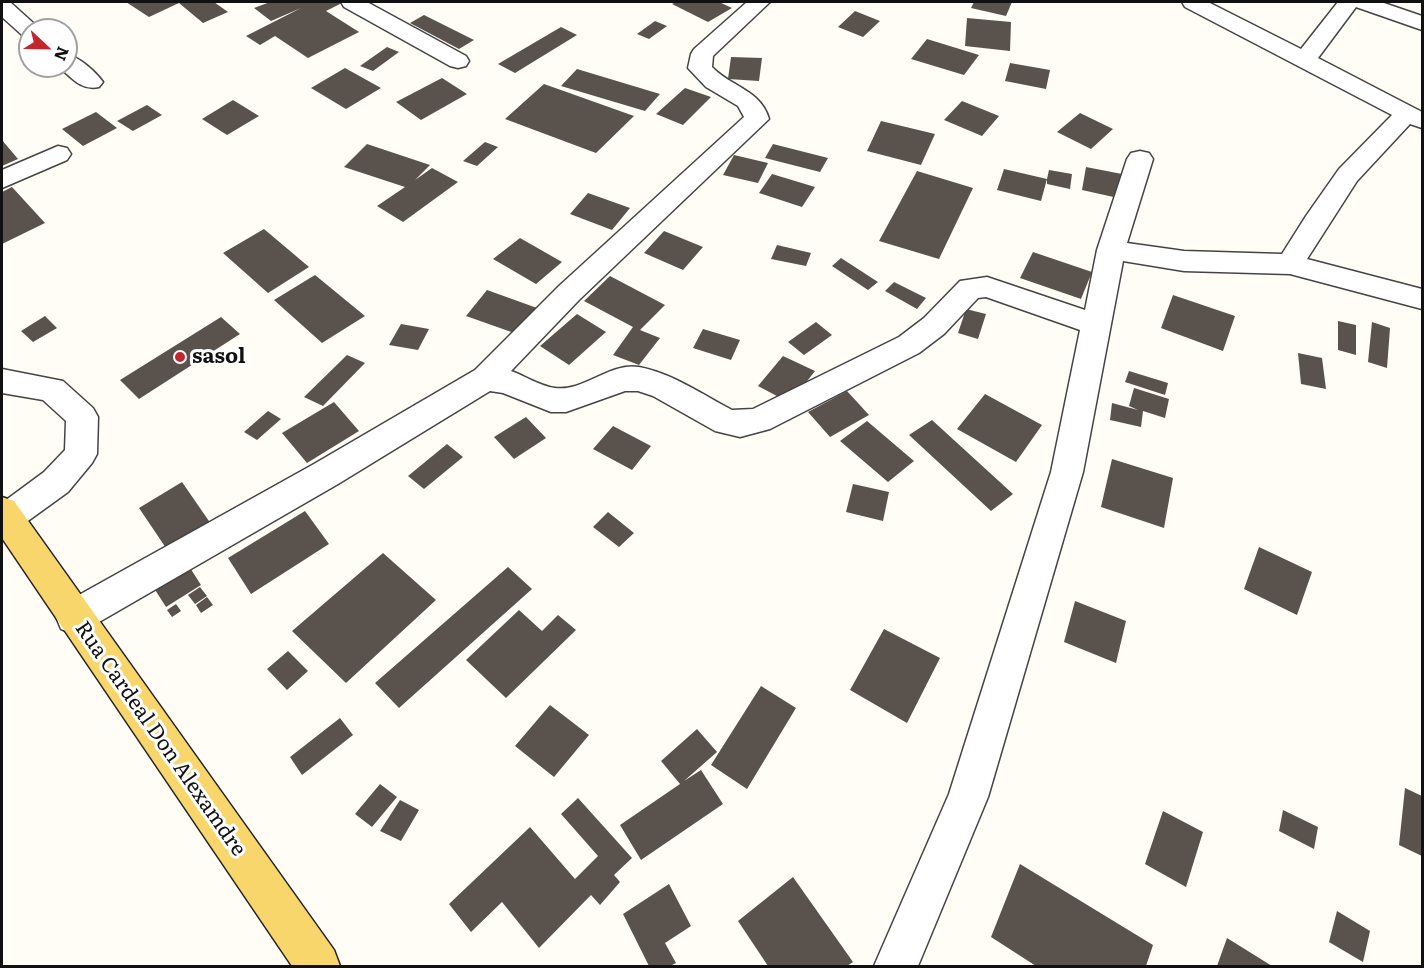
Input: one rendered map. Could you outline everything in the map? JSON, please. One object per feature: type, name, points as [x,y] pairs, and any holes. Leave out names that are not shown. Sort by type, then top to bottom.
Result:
[{"type":"main road","name":"Rua Cardeal Don Alexamdre","points":[[3,517],[318,966]]},
{"type":"street","points":[[74,617],[326,474],[486,378],[569,293],[757,119],[756,110],[747,100],[712,81],[700,68],[702,54],[759,2]]},
{"type":"street","points":[[1193,2],[1414,118],[1348,175],[1315,222],[1290,264]]},
{"type":"street","points":[[1305,60],[1349,2]]},
{"type":"street","points":[[1362,2],[1422,23]]},
{"type":"street","points":[[366,4],[458,61]]},
{"type":"street","points":[[2,6],[18,20]]},
{"type":"street","points":[[78,71],[91,82]]},
{"type":"street","points":[[2,180],[58,154]]},
{"type":"street","points":[[896,966],[968,797],[1067,472],[1111,250],[1140,159]]},
{"type":"street","points":[[1111,250],[1184,261],[1290,264],[1422,299]]},
{"type":"street","points":[[486,378],[508,381],[551,400],[566,400],[624,379],[639,379],[664,388],[726,422],[740,424],[759,420],[909,345],[934,326],[970,288],[987,287],[1096,325]]},
{"type":"street","points":[[2,381],[52,389],[82,417],[81,454],[56,482],[3,517]]},
{"type":"building","points":[[126,2],[176,2],[179,3],[149,17]]},
{"type":"building","points":[[214,2],[228,12],[203,23],[179,3]]},
{"type":"building","points":[[270,2],[344,2],[326,11],[359,32],[308,58],[275,36],[260,45],[246,36],[301,8],[271,21],[254,8]]},
{"type":"building","points":[[676,2],[719,2],[732,8],[708,22],[672,4]]},
{"type":"building","points":[[974,2],[1012,2],[1006,16],[971,8]]},
{"type":"building","points":[[855,11],[880,21],[863,37],[838,27]]},
{"type":"building","points":[[424,15],[474,40],[459,49],[410,23]]},
{"type":"building","points":[[967,18],[1011,22],[1010,51],[965,46]]},
{"type":"building","points":[[655,21],[667,26],[649,39],[637,34]]},
{"type":"building","points":[[561,27],[577,35],[515,73],[498,64]]},
{"type":"building","points":[[927,39],[979,55],[964,75],[911,59]]},
{"type":"building","points":[[387,47],[399,52],[373,71],[360,66]]},
{"type":"building","points":[[731,57],[762,58],[759,81],[728,79]]},
{"type":"building","points":[[1010,63],[1050,70],[1046,89],[1005,81]]},
{"type":"building","points":[[345,68],[381,88],[346,109],[311,88]]},
{"type":"building","points":[[577,69],[660,94],[645,111],[561,86]]},
{"type":"building","points":[[442,78],[467,94],[421,120],[396,102]]},
{"type":"building","points":[[544,84],[634,116],[596,153],[505,119]]},
{"type":"building","points":[[685,88],[711,97],[683,125],[656,114]]},
{"type":"building","points":[[233,100],[259,116],[227,135],[202,119]]},
{"type":"building","points":[[962,101],[999,116],[982,136],[944,120]]},
{"type":"building","points":[[147,105],[162,115],[133,131],[117,121]]},
{"type":"building","points":[[96,112],[117,128],[83,146],[62,129]]},
{"type":"building","points":[[1080,113],[1113,129],[1091,149],[1057,132]]},
{"type":"building","points":[[881,121],[935,134],[921,165],[867,151]]},
{"type":"building","points":[[2,140],[18,159],[2,166]]},
{"type":"building","points":[[485,142],[498,147],[477,166],[463,161]]},
{"type":"building","points":[[367,144],[430,165],[415,180],[432,168],[458,182],[403,222],[377,206],[405,187],[344,167]]},
{"type":"building","points":[[773,144],[828,158],[820,172],[765,158]]},
{"type":"building","points":[[734,155],[768,163],[758,183],[723,175]]},
{"type":"building","points":[[1086,167],[1122,174],[1118,198],[1082,190]]},
{"type":"building","points":[[1004,169],[1047,179],[1041,201],[997,190]]},
{"type":"building","points":[[1049,170],[1072,174],[1070,189],[1047,184]]},
{"type":"building","points":[[917,171],[973,188],[939,259],[879,241]]},
{"type":"building","points":[[772,174],[815,187],[802,207],[759,193]]},
{"type":"building","points":[[12,187],[45,223],[2,244],[2,192]]},
{"type":"building","points":[[588,193],[630,208],[612,230],[570,214]]},
{"type":"building","points":[[264,229],[309,267],[268,293],[223,253]]},
{"type":"building","points":[[664,231],[703,247],[683,270],[644,253]]},
{"type":"building","points":[[520,238],[562,262],[536,284],[493,259]]},
{"type":"building","points":[[777,245],[811,253],[806,266],[771,259]]},
{"type":"building","points":[[1033,252],[1092,272],[1081,299],[1020,278]]},
{"type":"building","points":[[841,258],[878,282],[868,290],[832,266]]},
{"type":"building","points":[[315,275],[365,316],[322,343],[274,300]]},
{"type":"building","points":[[610,276],[665,305],[640,330],[660,338],[639,365],[613,355],[633,327],[584,301]]},
{"type":"building","points":[[894,282],[926,298],[917,309],[885,291]]},
{"type":"building","points":[[487,290],[537,308],[517,334],[466,316]]},
{"type":"building","points":[[1173,295],[1235,316],[1223,351],[1161,328]]},
{"type":"building","points":[[966,309],[986,314],[978,339],[958,333]]},
{"type":"building","points":[[577,314],[606,332],[569,365],[540,346]]},
{"type":"building","points":[[45,316],[57,328],[33,342],[21,331]]},
{"type":"building","name":"sasol","points":[[221,317],[240,334],[139,399],[120,380]]},
{"type":"building","points":[[1338,321],[1356,325],[1356,355],[1338,350]]},
{"type":"building","points":[[816,322],[832,335],[804,355],[788,342]]},
{"type":"building","points":[[1372,322],[1390,328],[1387,368],[1368,362]]},
{"type":"building","points":[[401,324],[429,329],[418,350],[389,345]]},
{"type":"building","points":[[703,329],[740,340],[731,360],[693,348]]},
{"type":"building","points":[[1298,353],[1322,358],[1326,389],[1301,384]]},
{"type":"building","points":[[347,355],[365,363],[323,406],[304,397]]},
{"type":"building","points":[[783,356],[815,371],[790,403],[758,386]]},
{"type":"building","points":[[1129,371],[1168,383],[1165,395],[1125,382]]},
{"type":"building","points":[[1134,388],[1169,399],[1165,418],[1143,411],[1141,427],[1110,420],[1112,403],[1138,410],[1129,406]]},
{"type":"building","points":[[847,391],[869,415],[830,437],[808,412]]},
{"type":"building","points":[[985,394],[1042,425],[1016,462],[957,429]]},
{"type":"building","points":[[334,402],[359,431],[307,463],[282,433]]},
{"type":"building","points":[[268,411],[281,419],[257,440],[244,432]]},
{"type":"building","points":[[526,417],[546,438],[514,459],[494,437]]},
{"type":"building","points":[[932,420],[1013,494],[991,511],[909,435]]},
{"type":"building","points":[[867,421],[914,461],[888,482],[840,441]]},
{"type":"building","points":[[613,426],[651,446],[632,470],[593,449]]},
{"type":"building","points":[[447,444],[463,457],[424,489],[408,476]]},
{"type":"building","points":[[1112,459],[1173,478],[1164,528],[1101,507]]},
{"type":"building","points":[[182,482],[211,524],[168,551],[139,508]]},
{"type":"building","points":[[853,484],[889,492],[883,521],[846,512]]},
{"type":"building","points":[[305,511],[329,544],[251,594],[228,558]]},
{"type":"building","points":[[608,512],[634,533],[619,547],[593,527]]},
{"type":"building","points":[[1259,547],[1312,572],[1297,615],[1244,589]]},
{"type":"building","points":[[383,553],[436,600],[346,683],[292,631]]},
{"type":"building","points":[[187,563],[201,585],[166,607],[152,585]]},
{"type":"building","points":[[508,567],[532,589],[399,708],[375,683]]},
{"type":"building","points":[[200,587],[207,596],[195,604],[188,595]]},
{"type":"building","points":[[207,597],[213,605],[201,613],[196,605]]},
{"type":"building","points":[[1075,601],[1126,621],[1116,663],[1064,642]]},
{"type":"building","points":[[176,604],[181,611],[172,617],[167,610]]},
{"type":"building","points":[[519,610],[542,631],[558,615],[576,630],[506,698],[466,660]]},
{"type":"building","points":[[884,629],[940,658],[907,723],[850,690]]},
{"type":"building","points":[[288,651],[308,671],[287,690],[267,669]]},
{"type":"building","points":[[761,686],[796,708],[747,789],[711,765]]},
{"type":"building","points":[[550,705],[589,735],[554,777],[515,746]]},
{"type":"building","points":[[340,718],[353,735],[302,775],[290,757]]},
{"type":"building","points":[[697,729],[717,752],[684,781],[701,770],[723,804],[641,860],[620,825],[680,784],[661,761]]},
{"type":"building","points":[[380,784],[397,797],[372,827],[355,814]]},
{"type":"building","points":[[1405,788],[1422,796],[1422,856],[1399,845]]},
{"type":"building","points":[[578,798],[632,858],[614,875],[620,882],[600,905],[591,895],[539,948],[502,902],[471,932],[449,904],[530,827],[575,879],[598,856],[561,814]]},
{"type":"building","points":[[400,800],[419,810],[401,841],[380,831]]},
{"type":"building","points":[[1283,810],[1318,827],[1314,849],[1279,831]]},
{"type":"building","points":[[1163,811],[1203,832],[1186,887],[1145,864]]},
{"type":"building","points":[[1020,864],[1153,945],[1146,966],[1036,966],[991,937]]},
{"type":"building","points":[[793,877],[853,962],[847,966],[768,966],[738,921]]},
{"type":"building","points":[[669,884],[691,926],[665,943],[676,963],[670,966],[649,966],[623,914]]},
{"type":"building","points":[[1337,911],[1370,931],[1363,962],[1329,942]]},
{"type":"building","points":[[1227,938],[1272,966],[1217,966]]},
{"type":"place","name":"sasol","points":[[180,357]]}]
